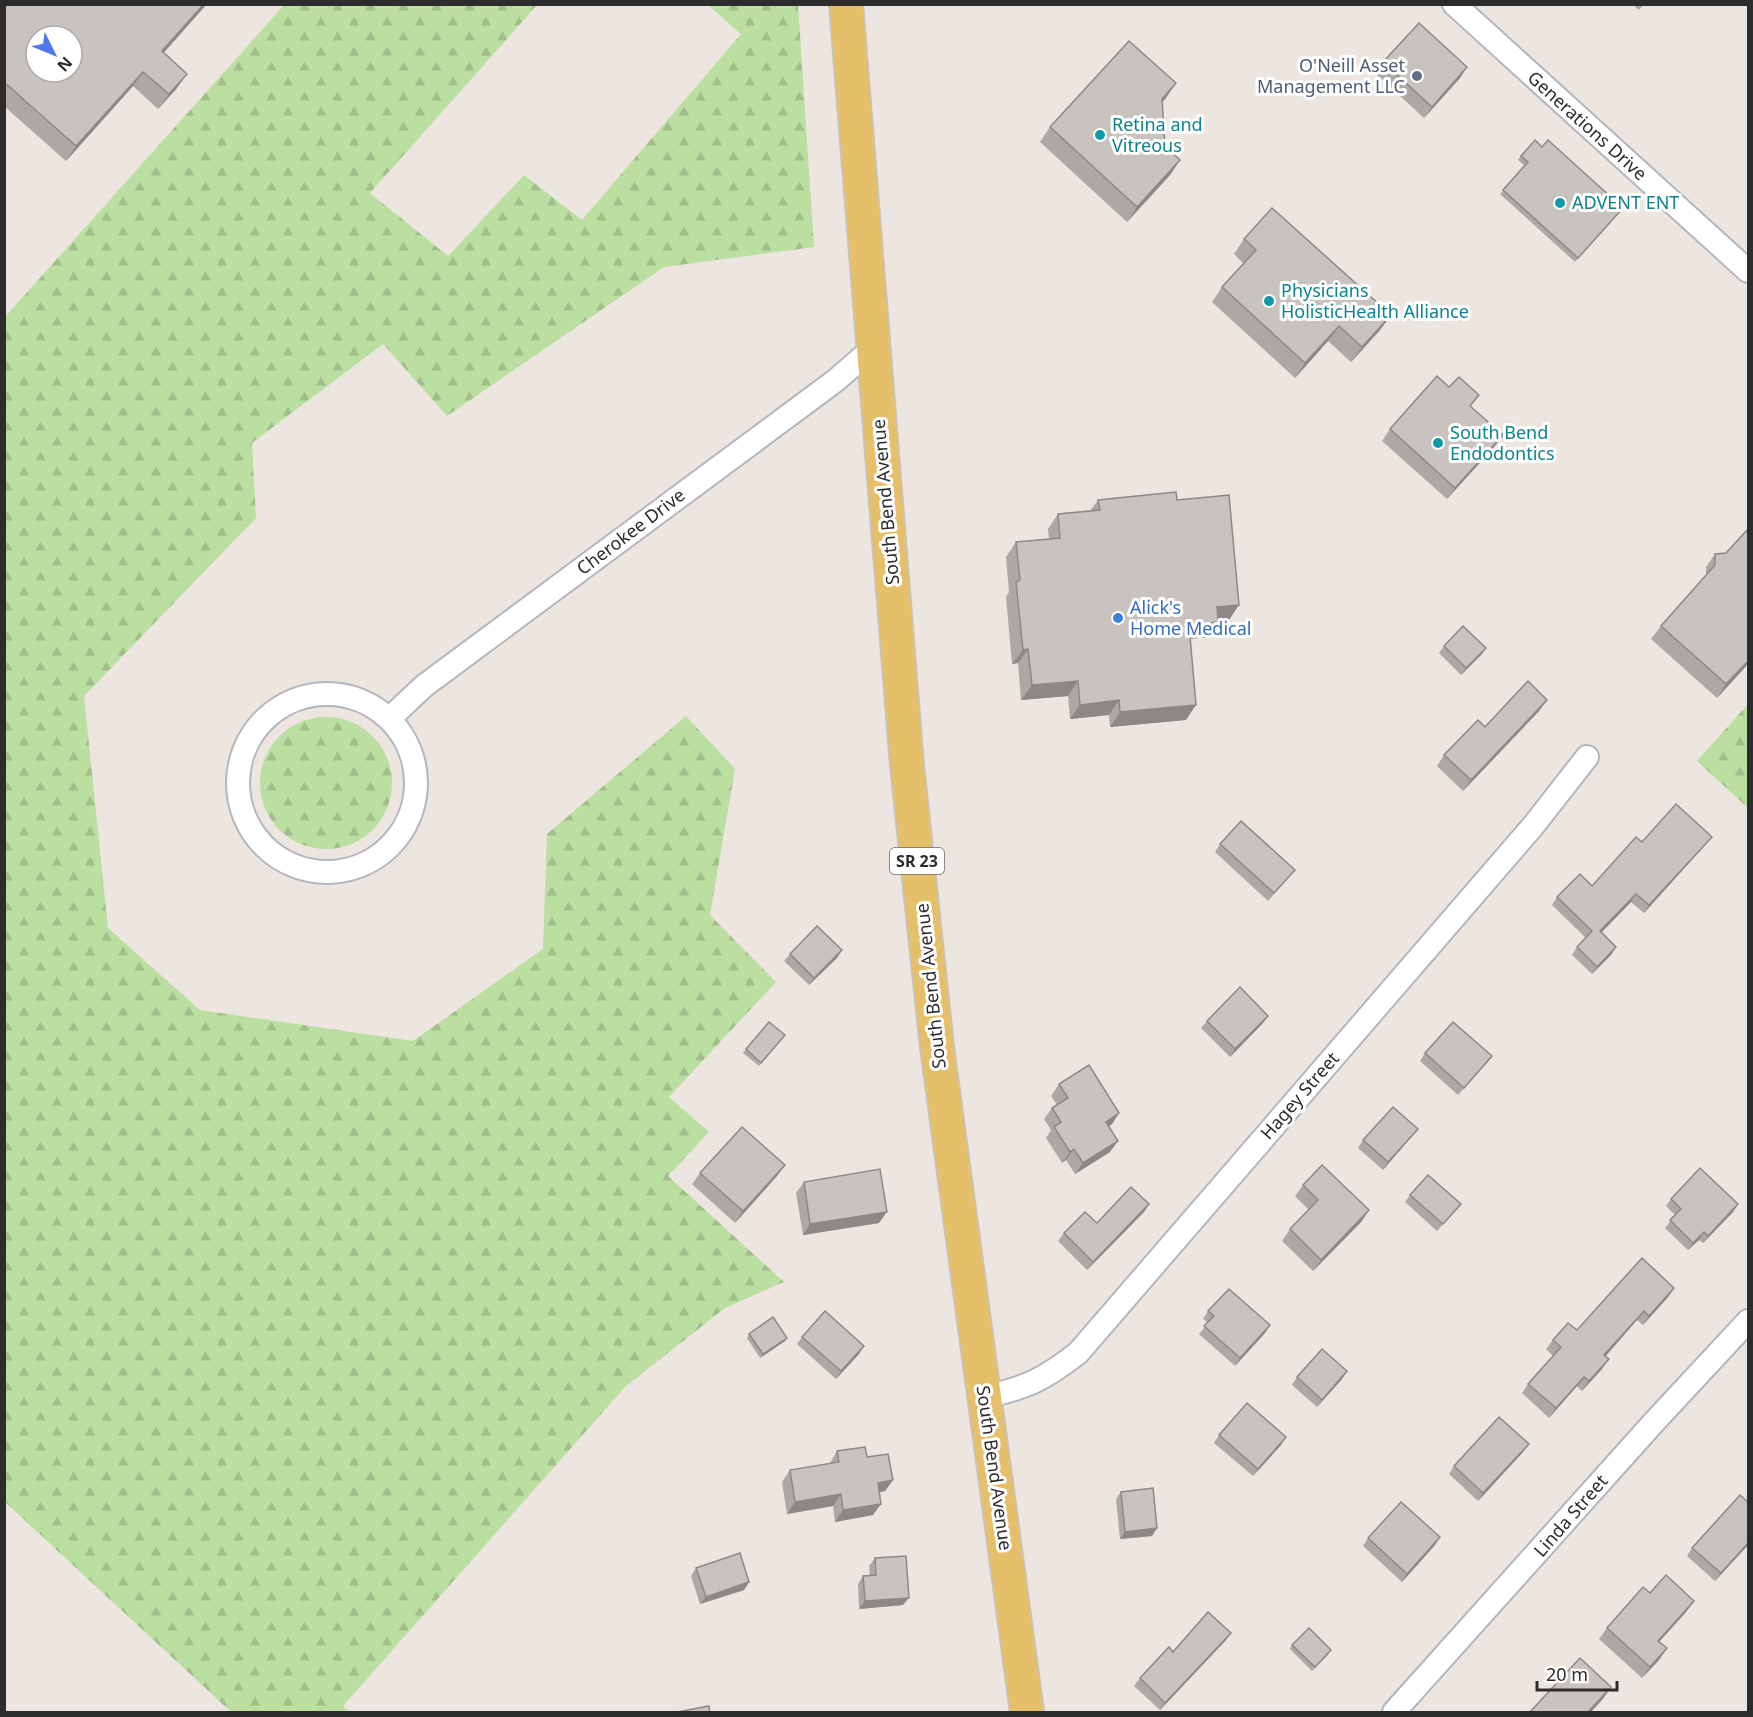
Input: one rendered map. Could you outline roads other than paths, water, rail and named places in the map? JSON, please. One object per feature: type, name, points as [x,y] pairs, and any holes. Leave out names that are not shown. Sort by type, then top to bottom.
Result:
[{"type":"main road","name":"South Bend Avenue","points":[[846,4],[906,754],[929,970],[1027,1713]]},
{"type":"street","name":"Generations Drive","points":[[1454,4],[1749,271]]},
{"type":"street","name":"Cherokee Drive","points":[[390,718],[424,686],[834,381],[873,348]]},
{"type":"street","points":[[340,694],[367,702],[390,718],[405,738],[415,762],[417,787],[412,812],[400,835],[382,853],[360,866],[336,872],[310,871],[286,862],[264,846],[247,824],[239,797],[239,769],[244,751],[263,719],[286,703],[303,697],[340,694]]},
{"type":"street","name":"Hagey Street","points":[[984,1397],[1018,1389],[1046,1378],[1078,1353],[1526,835],[1587,757]]},
{"type":"street","name":"Linda Street","points":[[1394,1713],[1655,1421],[1749,1321]]},
{"type":"place","name":"O'Neill Asset Management LLC","points":[[1417,76]]},
{"type":"place","name":"Retina and Vitreous","points":[[1100,135]]},
{"type":"place","name":"ADVENT ENT","points":[[1560,203]]},
{"type":"place","name":"Physicians HolisticHealth Alliance","points":[[1269,301]]},
{"type":"place","name":"South Bend Endodontics","points":[[1438,443]]},
{"type":"place","name":"Alick's Home Medical","points":[[1118,618]]}]
